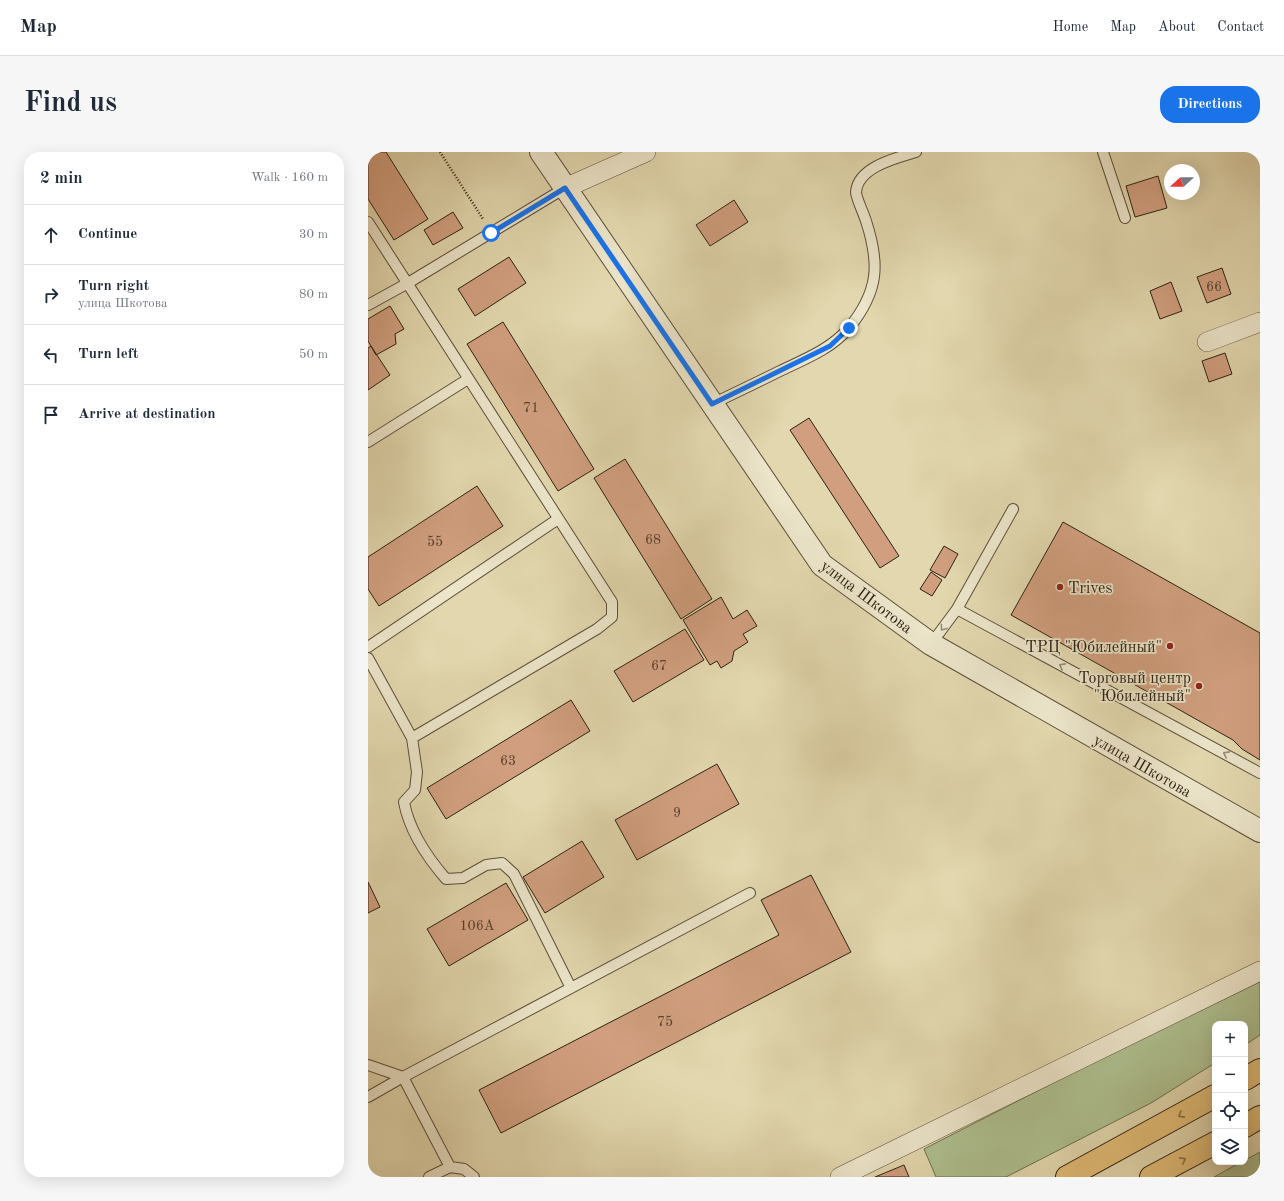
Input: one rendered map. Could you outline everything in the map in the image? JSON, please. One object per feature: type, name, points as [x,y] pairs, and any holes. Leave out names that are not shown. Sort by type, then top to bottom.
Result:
[{"type":"highway","points":[[1248,1077],[1260,1070]]},
{"type":"highway","points":[[1067,1177],[1212,1098]]},
{"type":"highway","points":[[1248,1124],[1260,1117]]},
{"type":"highway","points":[[1151,1177],[1212,1145]]},
{"type":"street","name":"улица Шкотова","points":[[541,152],[822,565],[931,644],[1260,831]]},
{"type":"street","points":[[565,188],[646,152]]},
{"type":"street","points":[[1207,342],[1260,322]]},
{"type":"street","points":[[840,1177],[1260,972]]},
{"type":"lane","points":[[712,404],[830,346],[849,328],[866,302],[875,278],[876,264],[874,244],[856,192],[862,177],[874,168],[916,152]]},
{"type":"lane","points":[[1103,152],[1125,218]]},
{"type":"lane","points":[[368,305],[408,283],[565,188]]},
{"type":"lane","points":[[368,222],[612,602],[612,617],[597,630],[412,738]]},
{"type":"lane","points":[[368,442],[468,379]]},
{"type":"lane","points":[[931,644],[957,609],[1013,509]]},
{"type":"lane","points":[[368,647],[558,519]]},
{"type":"lane","points":[[957,609],[1260,773]]},
{"type":"lane","points":[[370,665],[412,738],[418,772],[416,790],[404,802],[407,819],[434,866],[446,879],[463,878],[486,865],[502,863],[510,870],[514,874],[572,988]]},
{"type":"lane","points":[[368,1097],[750,893]]},
{"type":"lane","points":[[368,1064],[403,1077],[450,1167]]},
{"type":"lane","points":[[429,1177],[450,1167],[464,1170],[474,1177]]},
{"type":"path","points":[[440,152],[491,233]]},
{"type":"green space","points":[[1260,977],[1260,1035],[1248,1043],[1248,1021],[1212,1021],[1212,1065],[1151,1103],[1006,1177],[936,1177],[924,1149]]},
{"type":"green space","points":[[1260,1152],[1260,1177],[1214,1177],[1236,1165],[1248,1165],[1248,1158]]},
{"type":"building","points":[[368,152],[386,152],[428,219],[394,240],[368,199]]},
{"type":"building","points":[[1158,176],[1167,208],[1135,217],[1126,186]]},
{"type":"building","points":[[734,200],[748,222],[710,246],[696,225]]},
{"type":"building","points":[[453,212],[463,228],[433,245],[424,230]]},
{"type":"building","points":[[509,257],[526,283],[475,316],[458,289]]},
{"type":"building","points":[[1222,268],[1231,294],[1207,303],[1197,277]]},
{"type":"building","points":[[1171,282],[1182,311],[1160,319],[1150,291]]},
{"type":"building","points":[[390,306],[404,329],[395,334],[396,344],[376,355],[368,341],[368,319]]},
{"type":"building","points":[[503,322],[594,469],[558,491],[467,344]]},
{"type":"building","points":[[371,346],[390,375],[368,390],[368,348]]},
{"type":"building","points":[[1225,353],[1232,374],[1209,382],[1202,361]]},
{"type":"building","points":[[809,418],[899,556],[880,568],[790,430]]},
{"type":"building","points":[[625,459],[712,599],[681,619],[594,478]]},
{"type":"building","points":[[477,486],[503,526],[379,606],[368,589],[368,557]]},
{"type":"building","name":"Торговый центр \"Юбилейный\"","points":[[1063,522],[1260,633],[1260,760],[1242,749],[1233,740],[1011,615]]},
{"type":"building","points":[[944,546],[958,554],[945,578],[930,570]]},
{"type":"building","points":[[931,572],[942,580],[932,596],[920,589]]},
{"type":"building","points":[[721,597],[733,619],[747,610],[757,626],[743,634],[748,642],[734,651],[732,661],[721,668],[717,661],[710,665],[683,620]]},
{"type":"building","points":[[685,629],[704,660],[633,702],[614,671]]},
{"type":"building","points":[[571,700],[590,731],[446,819],[427,788]]},
{"type":"building","points":[[717,764],[739,804],[637,860],[615,820]]},
{"type":"building","points":[[582,841],[604,877],[545,913],[523,877]]},
{"type":"building","points":[[811,875],[851,952],[501,1133],[479,1090],[779,935],[761,900]]},
{"type":"building","points":[[368,882],[380,907],[368,913]]},
{"type":"building","points":[[506,883],[528,920],[449,966],[427,929]]},
{"type":"building","points":[[904,1165],[909,1177],[875,1177]]},
{"type":"place","name":"Trives","points":[[1060,587]]},
{"type":"place","name":"ТРЦ \"Юбилейный\"","points":[[1170,646]]},
{"type":"place","name":"Торговый центр \"Юбилейный\"","points":[[1199,686]]},
{"type":"route","points":[[491,233],[565,188],[712,404],[813,356],[830,346],[849,328]]}]
